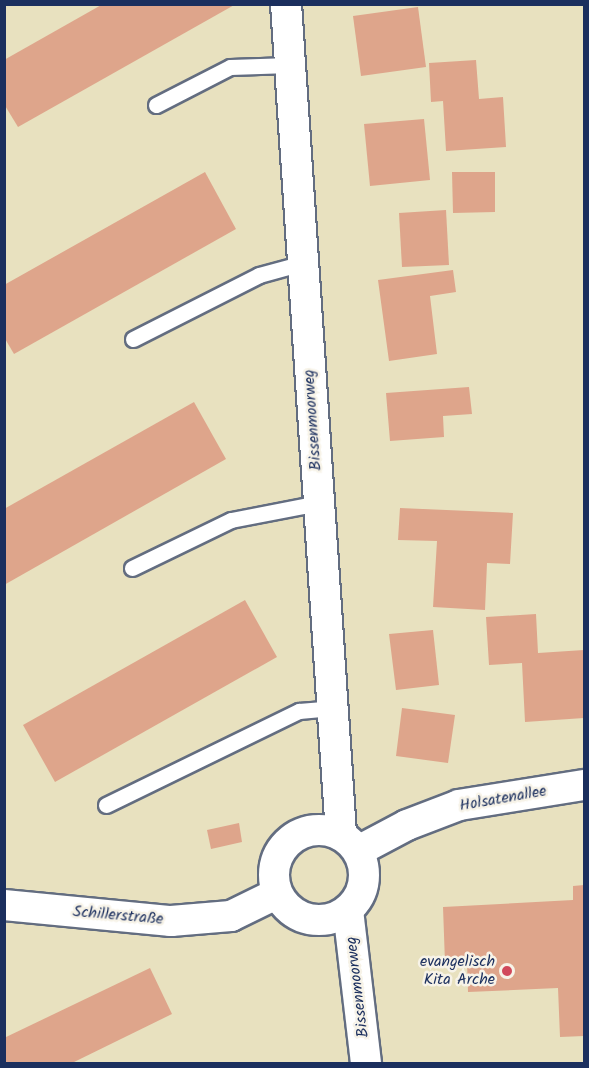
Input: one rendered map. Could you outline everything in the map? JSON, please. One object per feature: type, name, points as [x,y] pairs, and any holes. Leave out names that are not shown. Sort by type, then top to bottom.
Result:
[{"type":"street","name":"Bissenmoorweg","points":[[276,894],[295,914],[308,919],[336,917],[348,910],[363,889],[363,863],[349,843],[332,708],[286,4]]},
{"type":"street","name":"Holsatenallee","points":[[349,843],[407,825],[459,805],[585,785]]},
{"type":"street","points":[[276,894],[274,876],[284,847],[310,830],[349,843]]},
{"type":"street","name":"Schillerstraße","points":[[4,905],[171,921],[231,915],[276,894]]},
{"type":"street","name":"Bissenmoorweg","points":[[348,910],[366,1064]]},
{"type":"lane","points":[[156,105],[230,68],[290,65]]},
{"type":"lane","points":[[133,339],[259,274],[303,263]]},
{"type":"lane","points":[[132,568],[231,520],[319,503]]},
{"type":"lane","points":[[105,804],[299,711],[332,708]]},
{"type":"building","points":[[103,4],[236,4],[18,127],[4,104],[4,60]]},
{"type":"building","points":[[418,7],[426,67],[361,76],[353,16]]},
{"type":"building","points":[[476,60],[479,99],[503,97],[506,147],[446,151],[443,101],[431,102],[429,63]]},
{"type":"building","points":[[424,119],[430,180],[370,186],[364,124]]},
{"type":"building","points":[[205,172],[236,229],[14,354],[4,337],[4,285]]},
{"type":"building","points":[[452,172],[495,172],[495,212],[453,213]]},
{"type":"building","points":[[446,210],[449,265],[402,267],[399,213]]},
{"type":"building","points":[[453,270],[456,292],[430,296],[437,354],[389,361],[378,280]]},
{"type":"building","points":[[469,387],[472,414],[443,416],[444,437],[390,441],[386,393]]},
{"type":"building","points":[[194,402],[226,459],[4,585],[4,509]]},
{"type":"building","points":[[400,508],[513,513],[510,564],[487,563],[485,610],[433,607],[437,541],[398,540]]},
{"type":"building","points":[[245,600],[277,657],[55,782],[23,725]]},
{"type":"building","points":[[536,614],[538,653],[584,650],[584,718],[525,722],[522,663],[489,665],[486,617]]},
{"type":"building","points":[[433,630],[439,685],[396,690],[389,634]]},
{"type":"building","points":[[402,708],[455,715],[448,763],[396,756]]},
{"type":"building","points":[[239,823],[242,842],[211,849],[207,830]]},
{"type":"building","points":[[584,885],[584,1036],[560,1037],[558,988],[468,992],[467,962],[445,963],[443,907],[573,900],[573,886]]},
{"type":"building","points":[[150,968],[172,1014],[70,1064],[4,1064],[4,1038]]},
{"type":"place","name":"evangelisch Kita Arche","points":[[507,971]]}]
